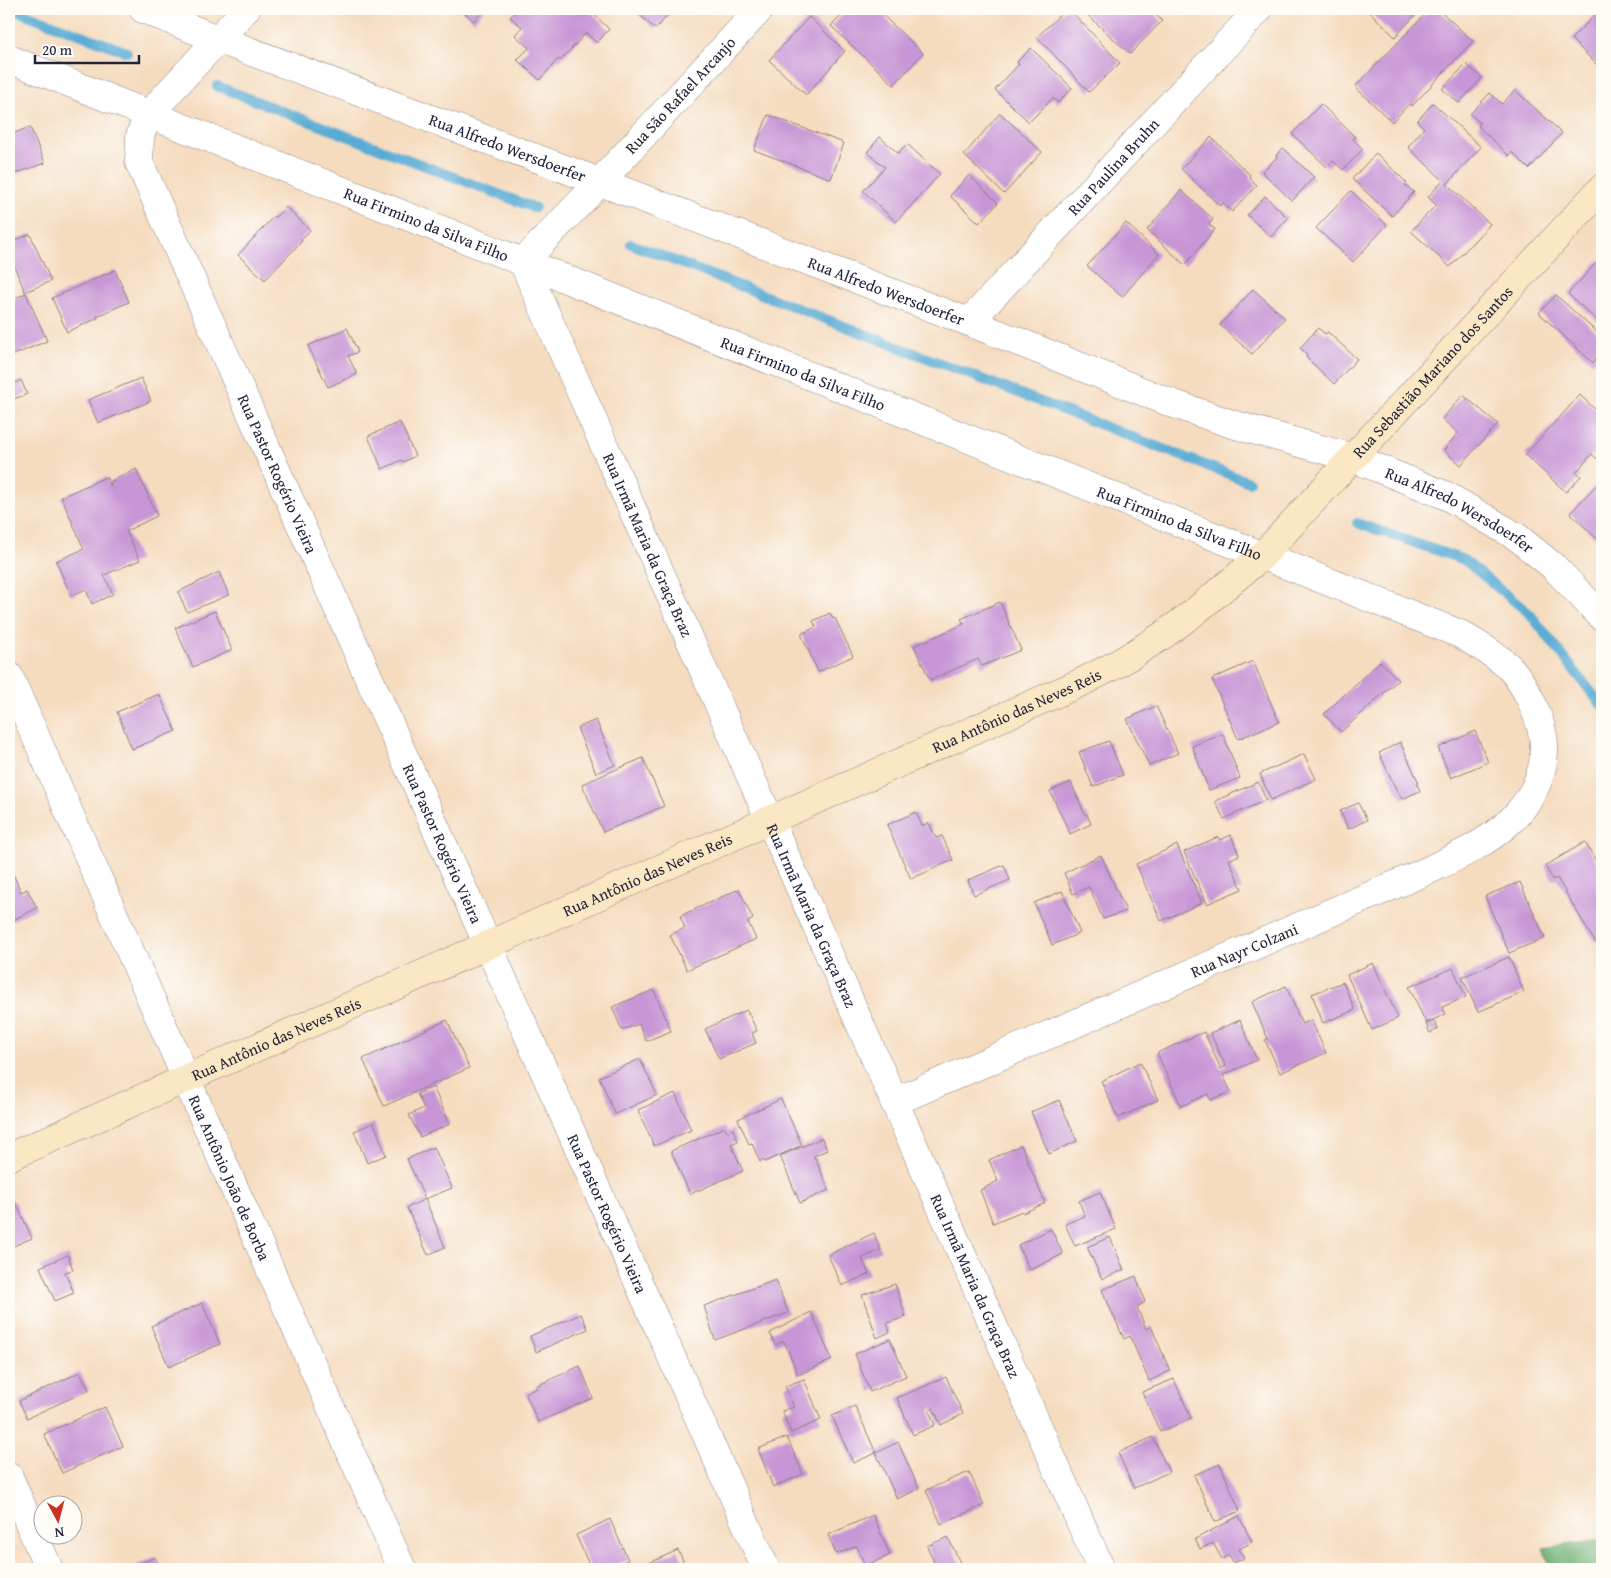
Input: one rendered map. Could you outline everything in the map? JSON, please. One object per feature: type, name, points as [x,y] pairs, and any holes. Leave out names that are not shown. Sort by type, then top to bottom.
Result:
[{"type":"street","name":"Rua Alfredo Wersdoerfer","points":[[143,9],[217,39],[968,322],[1171,403],[1232,424],[1353,458],[1447,496],[1517,537],[1554,567],[1602,617]]},
{"type":"street","points":[[148,115],[246,9]]},
{"type":"street","name":"Rua São Rafael Arcanjo","points":[[523,262],[600,182],[760,9]]},
{"type":"street","name":"Rua Paulina Bruhn","points":[[968,322],[1259,9]]},
{"type":"street","name":"Rua Firmino da Silva Filho","points":[[9,59],[1460,634],[1488,651],[1510,668],[1527,692],[1538,718],[1544,747]]},
{"type":"street","name":"Rua Pastor Rogério Vieira","points":[[148,115],[140,136],[139,162],[766,1569]]},
{"type":"street","name":"Rua Sebastião Mariano dos Santos","points":[[1262,556],[1602,188]]},
{"type":"street","name":"Rua Irmã Maria da Graça Braz","points":[[523,262],[1101,1569]]},
{"type":"street","name":"Rua Antônio das Neves Reis","points":[[9,1157],[1073,686],[1119,663],[1162,636],[1192,614],[1262,556]]},
{"type":"street","name":"Rua Antônio João de Borba","points":[[9,676],[402,1569]]},
{"type":"street","name":"Rua Nayr Colzani","points":[[894,1102],[1420,874],[1474,848],[1507,824],[1528,802],[1540,776],[1544,747]]},
{"type":"street","points":[[9,1477],[50,1569]]},
{"type":"green space","points":[[1602,1540],[1602,1569],[1551,1569],[1543,1548]]},
{"type":"building","points":[[460,9],[485,9],[474,21]]},
{"type":"building","points":[[518,9],[588,9],[609,29],[597,43],[586,33],[560,61],[558,59],[540,80],[517,60],[529,48],[515,35],[522,27],[510,17]]},
{"type":"building","points":[[633,9],[674,9],[655,29]]},
{"type":"building","points":[[848,9],[876,9],[923,53],[894,85],[831,26]]},
{"type":"building","points":[[1066,9],[1069,9],[1120,63],[1089,92],[1037,37]]},
{"type":"building","points":[[1081,9],[1149,9],[1162,21],[1130,54]]},
{"type":"building","points":[[1367,9],[1421,9],[1395,37]]},
{"type":"building","points":[[1430,9],[1438,9],[1473,41],[1412,106],[1410,103],[1392,122],[1355,87]]},
{"type":"building","points":[[1602,9],[1602,70],[1571,39]]},
{"type":"building","points":[[809,17],[845,51],[806,95],[769,60]]},
{"type":"building","points":[[1031,48],[1072,88],[1058,103],[1053,98],[1029,122],[995,90],[1019,64],[1017,62]]},
{"type":"building","points":[[1466,64],[1482,78],[1459,103],[1442,89]]},
{"type":"building","points":[[1515,90],[1562,133],[1529,169],[1512,152],[1509,156],[1478,126],[1480,123],[1470,114],[1490,93],[1502,104]]},
{"type":"building","points":[[1433,103],[1481,147],[1447,184],[1490,224],[1450,267],[1411,231],[1436,205],[1428,197],[1443,180],[1408,147],[1424,128],[1417,121]]},
{"type":"building","points":[[1321,104],[1355,137],[1353,139],[1363,149],[1343,170],[1333,161],[1327,167],[1292,134]]},
{"type":"building","points":[[1000,113],[1042,152],[1004,194],[964,155]]},
{"type":"building","points":[[768,115],[844,143],[831,179],[754,150]]},
{"type":"building","points":[[30,127],[45,163],[9,176],[9,135]]},
{"type":"building","points":[[880,137],[898,153],[907,144],[940,174],[896,222],[863,191],[885,167],[867,152]]},
{"type":"building","points":[[1211,137],[1250,175],[1249,177],[1257,185],[1232,212],[1223,203],[1220,206],[1181,169]]},
{"type":"building","points":[[1283,148],[1314,177],[1292,201],[1262,172]]},
{"type":"building","points":[[1376,153],[1407,183],[1405,185],[1414,192],[1392,216],[1352,179]]},
{"type":"building","points":[[969,175],[998,203],[979,223],[950,196]]},
{"type":"building","points":[[1181,190],[1213,219],[1209,225],[1215,229],[1185,265],[1147,230]]},
{"type":"building","points":[[1351,191],[1387,225],[1353,262],[1316,228]]},
{"type":"building","points":[[1265,196],[1288,218],[1271,237],[1247,215]]},
{"type":"building","points":[[286,207],[310,230],[265,280],[238,255],[274,216]]},
{"type":"building","points":[[1126,223],[1159,254],[1122,297],[1087,266]]},
{"type":"building","points":[[30,234],[51,281],[25,292],[9,254],[9,243]]},
{"type":"building","points":[[1599,260],[1602,263],[1602,325],[1568,294]]},
{"type":"building","points":[[115,270],[129,302],[67,332],[52,298]]},
{"type":"building","points":[[1253,289],[1285,318],[1252,354],[1220,325]]},
{"type":"building","points":[[26,293],[47,341],[11,356],[9,351],[9,301]]},
{"type":"building","points":[[1556,295],[1602,337],[1602,365],[1596,359],[1593,363],[1539,313]]},
{"type":"building","points":[[347,328],[358,352],[348,356],[357,374],[328,387],[308,346]]},
{"type":"building","points":[[1318,328],[1325,334],[1328,332],[1357,359],[1334,384],[1306,357],[1307,354],[1300,348]]},
{"type":"building","points":[[141,378],[151,401],[98,423],[88,400]]},
{"type":"building","points":[[21,380],[27,394],[9,401],[9,386]]},
{"type":"building","points":[[1463,395],[1498,424],[1461,465],[1444,450],[1458,433],[1442,419]]},
{"type":"building","points":[[1580,395],[1602,416],[1602,454],[1597,459],[1592,454],[1576,472],[1581,476],[1566,492],[1525,455]]},
{"type":"building","points":[[400,422],[415,456],[382,469],[368,436]]},
{"type":"building","points":[[136,469],[157,516],[126,531],[140,560],[104,575],[113,594],[92,604],[86,589],[71,596],[56,561],[84,549],[61,497],[106,477],[111,486],[110,482]]},
{"type":"building","points":[[1602,479],[1602,534],[1597,539],[1570,513]]},
{"type":"building","points":[[219,572],[229,595],[187,612],[178,592]]},
{"type":"building","points":[[1000,602],[1021,650],[982,666],[978,659],[930,680],[914,646],[964,624],[961,619]]},
{"type":"building","points":[[215,611],[232,650],[193,667],[175,628]]},
{"type":"building","points":[[830,613],[833,619],[835,618],[853,656],[818,672],[801,634],[816,627],[813,621]]},
{"type":"building","points":[[1253,661],[1279,722],[1238,739],[1212,679]]},
{"type":"building","points":[[1380,661],[1398,680],[1341,732],[1324,714]]},
{"type":"building","points":[[159,694],[176,731],[132,749],[117,712]]},
{"type":"building","points":[[1156,706],[1178,753],[1149,766],[1127,719]]},
{"type":"building","points":[[596,720],[615,765],[596,773],[577,728]]},
{"type":"building","points":[[1475,731],[1488,762],[1451,778],[1438,748]]},
{"type":"building","points":[[1223,734],[1240,778],[1209,790],[1192,746]]},
{"type":"building","points":[[1109,741],[1123,775],[1093,787],[1079,752]]},
{"type":"building","points":[[1400,742],[1419,783],[1417,784],[1420,791],[1402,799],[1379,753]]},
{"type":"building","points":[[1304,754],[1316,779],[1271,800],[1260,774]]},
{"type":"building","points":[[643,758],[664,806],[603,832],[582,784]]},
{"type":"building","points":[[1071,782],[1085,815],[1087,814],[1091,824],[1070,834],[1050,791]]},
{"type":"building","points":[[1258,782],[1266,800],[1224,819],[1215,801]]},
{"type":"building","points":[[1358,803],[1367,820],[1348,829],[1340,811]]},
{"type":"building","points":[[916,812],[922,826],[929,823],[936,838],[942,836],[953,860],[911,879],[887,825]]},
{"type":"building","points":[[1231,835],[1239,855],[1229,860],[1242,889],[1207,904],[1184,852],[1218,837],[1220,840]]},
{"type":"building","points":[[1585,842],[1602,871],[1602,938],[1595,942],[1557,878],[1553,880],[1545,866]]},
{"type":"building","points":[[1177,845],[1202,903],[1161,921],[1136,864]]},
{"type":"building","points":[[1101,855],[1126,911],[1103,919],[1089,887],[1073,894],[1064,873]]},
{"type":"building","points":[[1004,865],[1010,880],[974,895],[968,880]]},
{"type":"building","points":[[14,876],[21,892],[27,889],[37,908],[9,922],[9,879]]},
{"type":"building","points":[[1520,882],[1545,938],[1509,953],[1485,896]]},
{"type":"building","points":[[739,889],[753,919],[748,922],[756,939],[687,970],[670,935],[685,928],[680,916]]},
{"type":"building","points":[[1062,891],[1080,933],[1052,945],[1034,903]]},
{"type":"building","points":[[1509,957],[1524,992],[1478,1012],[1462,977]]},
{"type":"building","points":[[1373,963],[1398,1018],[1372,1030],[1347,975]]},
{"type":"building","points":[[1453,968],[1466,997],[1442,1007],[1446,1014],[1426,1023],[1409,987]]},
{"type":"building","points":[[1343,982],[1355,1010],[1323,1023],[1312,994]]},
{"type":"building","points":[[1286,986],[1302,1024],[1311,1020],[1326,1053],[1280,1073],[1265,1040],[1268,1039],[1252,1002]]},
{"type":"building","points":[[654,990],[671,1031],[646,1041],[639,1024],[622,1030],[612,1007]]},
{"type":"building","points":[[747,1010],[757,1031],[752,1033],[756,1043],[719,1059],[705,1029]]},
{"type":"building","points":[[447,1020],[469,1068],[384,1106],[363,1059]]},
{"type":"building","points":[[1240,1020],[1257,1060],[1223,1075],[1231,1092],[1210,1100],[1208,1094],[1181,1106],[1157,1053],[1204,1032],[1221,1069],[1226,1066],[1210,1033]]},
{"type":"building","points":[[1434,1021],[1438,1029],[1430,1033],[1426,1024]]},
{"type":"building","points":[[640,1059],[657,1095],[615,1114],[599,1077]]},
{"type":"building","points":[[1140,1062],[1158,1100],[1118,1118],[1101,1081]]},
{"type":"building","points":[[433,1087],[450,1124],[420,1137],[409,1115],[424,1108],[417,1094]]},
{"type":"building","points":[[675,1093],[691,1130],[654,1146],[638,1110]]},
{"type":"building","points":[[781,1099],[802,1145],[765,1162],[763,1159],[760,1162],[752,1143],[749,1144],[738,1119]]},
{"type":"building","points":[[1059,1100],[1077,1141],[1049,1154],[1031,1112]]},
{"type":"building","points":[[374,1123],[386,1155],[367,1163],[354,1131]]},
{"type":"building","points":[[725,1127],[727,1132],[733,1129],[738,1141],[731,1144],[743,1171],[690,1194],[671,1151]]},
{"type":"building","points":[[822,1138],[827,1150],[814,1156],[829,1190],[800,1203],[780,1156]]},
{"type":"building","points":[[1021,1145],[1045,1203],[993,1223],[980,1190],[998,1181],[989,1160]]},
{"type":"building","points":[[434,1147],[452,1188],[425,1199],[407,1159]]},
{"type":"building","points":[[1100,1192],[1116,1229],[1075,1246],[1065,1224],[1085,1216],[1079,1201]]},
{"type":"building","points":[[425,1199],[445,1247],[428,1255],[407,1208]]},
{"type":"building","points":[[15,1201],[32,1238],[9,1248],[9,1204]]},
{"type":"building","points":[[1051,1229],[1063,1254],[1030,1270],[1018,1245]]},
{"type":"building","points":[[874,1233],[881,1250],[862,1258],[869,1274],[842,1286],[828,1255]]},
{"type":"building","points":[[1110,1237],[1124,1270],[1102,1279],[1087,1247]]},
{"type":"building","points":[[68,1255],[73,1270],[65,1272],[74,1293],[55,1301],[40,1267]]},
{"type":"building","points":[[1136,1276],[1145,1302],[1137,1307],[1146,1329],[1151,1326],[1170,1371],[1149,1381],[1130,1336],[1124,1339],[1102,1290]]},
{"type":"building","points":[[776,1280],[788,1313],[715,1340],[704,1306]]},
{"type":"building","points":[[895,1284],[906,1317],[887,1323],[890,1332],[877,1338],[862,1295]]},
{"type":"building","points":[[202,1303],[220,1344],[169,1367],[151,1326]]},
{"type":"building","points":[[811,1312],[832,1360],[798,1375],[784,1341],[775,1345],[770,1333]]},
{"type":"building","points":[[581,1314],[588,1329],[536,1352],[530,1336]]},
{"type":"building","points":[[890,1339],[906,1376],[870,1392],[855,1354]]},
{"type":"building","points":[[580,1366],[593,1398],[538,1422],[525,1393]]},
{"type":"building","points":[[80,1372],[89,1390],[27,1418],[19,1401]]},
{"type":"building","points":[[946,1377],[963,1414],[941,1425],[933,1408],[929,1411],[935,1425],[913,1435],[897,1398]]},
{"type":"building","points":[[804,1379],[821,1420],[791,1433],[782,1411],[794,1407],[785,1386]]},
{"type":"building","points":[[1174,1379],[1191,1418],[1160,1432],[1142,1392]]},
{"type":"building","points":[[855,1406],[876,1453],[853,1463],[832,1416]]},
{"type":"building","points":[[105,1407],[123,1446],[62,1473],[44,1434]]},
{"type":"building","points":[[787,1437],[803,1474],[773,1487],[758,1449]]},
{"type":"building","points":[[1153,1437],[1169,1472],[1134,1488],[1118,1453]]},
{"type":"building","points":[[898,1442],[919,1489],[897,1499],[876,1453]]},
{"type":"building","points":[[1220,1464],[1240,1511],[1215,1522],[1194,1475]]},
{"type":"building","points":[[969,1472],[984,1505],[941,1524],[926,1490]]},
{"type":"building","points":[[873,1515],[890,1555],[865,1566],[857,1546],[836,1554],[828,1535]]},
{"type":"building","points":[[1239,1516],[1252,1542],[1239,1549],[1244,1558],[1234,1563],[1229,1555],[1222,1559],[1213,1543],[1200,1549],[1195,1539]]},
{"type":"building","points":[[610,1519],[628,1560],[607,1569],[591,1569],[576,1535]]},
{"type":"building","points":[[948,1537],[963,1569],[937,1569],[927,1546]]},
{"type":"building","points":[[678,1550],[686,1567],[689,1566],[691,1569],[636,1569]]},
{"type":"building","points":[[155,1557],[161,1569],[128,1569]]},
{"type":"waterway","points":[[12,9],[127,52]]},
{"type":"waterway","points":[[217,86],[535,208]]},
{"type":"waterway","points":[[631,244],[1249,482]]},
{"type":"waterway","points":[[1357,523],[1464,560],[1530,614],[1602,706]]}]
